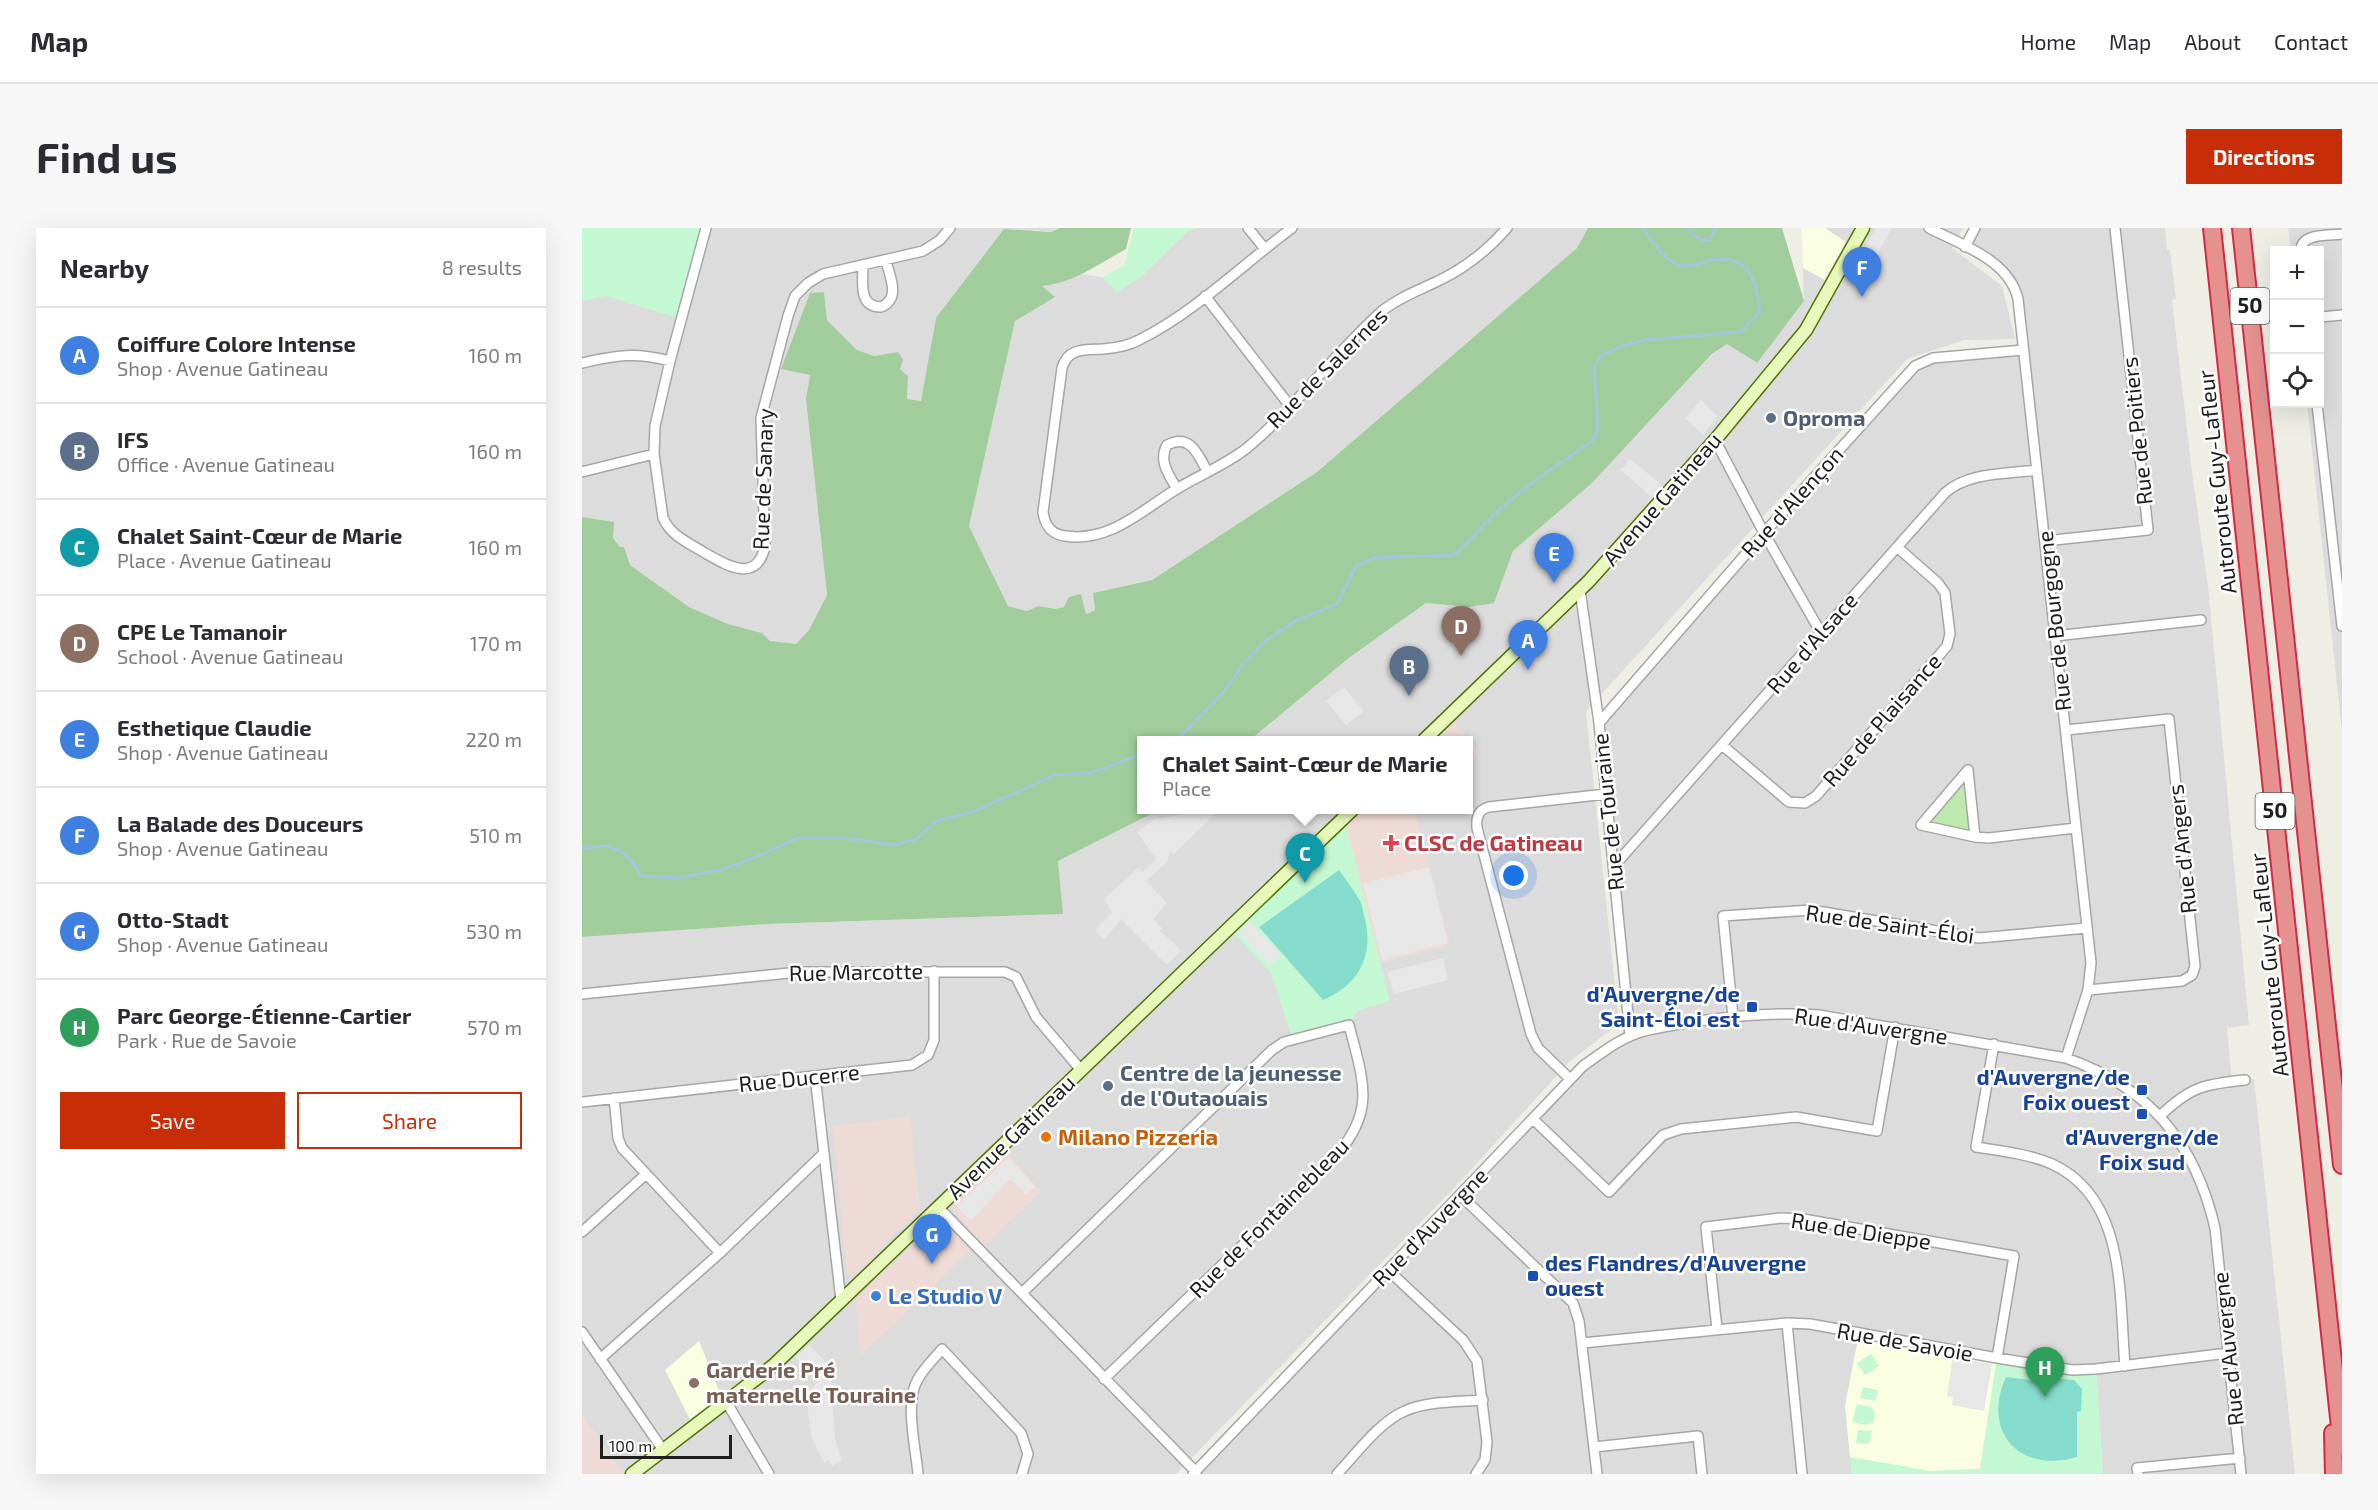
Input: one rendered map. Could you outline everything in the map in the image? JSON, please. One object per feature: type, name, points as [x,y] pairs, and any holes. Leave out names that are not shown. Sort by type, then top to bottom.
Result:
[{"type":"highway","name":"Autoroute Guy-Lafleur","points":[[2212,228],[2342,1446]]},
{"type":"highway","name":"50","points":[[2241,228],[2342,1165]]},
{"type":"highway","points":[[2332,1354],[2334,1474]]},
{"type":"street","points":[[582,472],[654,454],[655,426],[706,228]]},
{"type":"street","name":"Rue de Sanary","points":[[654,454],[663,518],[671,531],[734,568],[748,568],[755,565],[765,547],[761,418],[791,305],[801,290],[815,278],[835,271],[923,251],[940,240],[950,228]]},
{"type":"street","points":[[1248,228],[1265,249]]},
{"type":"street","name":"Rue de Salernes","points":[[1293,228],[1162,327],[1137,341],[1111,348],[1081,350],[1067,358],[1062,368],[1044,518],[1048,528],[1057,534],[1090,536],[1108,531],[1128,522],[1177,489],[1245,449],[1382,311],[1398,299],[1437,282],[1467,264],[1490,247],[1508,228]]},
{"type":"street","name":"Avenue Gatineau","points":[[1429,736],[1619,550],[1715,440],[1806,330],[1863,228]]},
{"type":"street","name":"Rue de Bourgogne","points":[[1929,228],[2000,267],[2012,281],[2019,299],[2091,963],[2088,990],[2066,1058]]},
{"type":"street","points":[[1965,247],[1975,228]]},
{"type":"street","name":"Rue de Poitiers","points":[[2045,542],[2148,530],[2115,228]]},
{"type":"street","points":[[2302,246],[2311,238],[2342,234]]},
{"type":"street","points":[[863,266],[865,300],[869,304],[881,307],[890,302],[893,296],[886,261]]},
{"type":"street","points":[[1205,296],[1290,406]]},
{"type":"street","points":[[2324,317],[2342,315]]},
{"type":"street","name":"Rue d'Alençon","points":[[1599,723],[1764,533],[1915,366],[1932,357],[2024,350]]},
{"type":"street","points":[[582,363],[628,354],[647,355],[670,361]]},
{"type":"street","points":[[2317,408],[2342,626]]},
{"type":"street","points":[[1715,440],[1764,533],[1821,633]]},
{"type":"street","points":[[1177,489],[1163,461],[1167,445],[1179,441],[1191,444],[1207,471]]},
{"type":"street","name":"Rue d'Alsace","points":[[1614,866],[1952,486],[1974,478],[2037,470]]},
{"type":"street","name":"Rue de Plaisance","points":[[1722,745],[1783,798],[1799,804],[1816,796],[1942,652],[1949,640],[1947,599],[1942,588],[1897,547]]},
{"type":"street","name":"Rue de Touraine","points":[[1580,590],[1599,723],[1630,1035]]},
{"type":"street","points":[[2055,636],[2201,620]]},
{"type":"street","name":"Rue d'Angers","points":[[2066,730],[2169,719],[2195,966],[2192,975],[2182,981],[2088,990]]},
{"type":"street","points":[[1975,837],[1968,770],[1921,825],[1975,837],[1989,838],[2076,828]]},
{"type":"street","points":[[1570,1079],[1543,1054],[1531,1034],[1477,828],[1477,817],[1480,812],[1489,807],[1606,795]]},
{"type":"street","name":"Avenue Gatineau","points":[[632,1474],[774,1365],[1348,814]]},
{"type":"street","name":"Rue de Saint-Éloi","points":[[1733,1017],[1723,916],[1811,910],[1979,938],[2087,928]]},
{"type":"street","name":"Rue Ducerre","points":[[582,1102],[912,1065],[928,1055],[934,1040],[934,971]]},
{"type":"street","name":"Rue Marcotte","points":[[582,994],[789,973],[1005,972],[1016,977],[1036,1017],[1081,1070]]},
{"type":"street","name":"Rue d'Auvergne","points":[[1195,1473],[1570,1079],[1603,1051],[1630,1035],[1667,1027],[1733,1017],[1779,1014],[1819,1015],[2066,1058],[2092,1068],[2121,1084],[2160,1116],[2188,1155],[2207,1196],[2218,1244],[2241,1474]]},
{"type":"street","name":"Rue de Fontainebleau","points":[[1022,1293],[1272,1050],[1284,1042],[1349,1025],[1363,1088],[1360,1119],[1352,1137],[1104,1378]]},
{"type":"street","points":[[1533,1119],[1609,1192],[1663,1135],[1681,1129],[1796,1118],[1877,1131],[1896,1027]]},
{"type":"street","points":[[1994,1044],[1976,1147],[2023,1155],[2051,1164],[2073,1177],[2096,1201],[2107,1222],[2114,1250],[2125,1366]]},
{"type":"street","points":[[815,1076],[822,1155],[841,1300]]},
{"type":"street","points":[[2160,1116],[2175,1101],[2194,1090],[2214,1083],[2245,1080]]},
{"type":"street","points":[[614,1098],[620,1144],[645,1175],[720,1253]]},
{"type":"street","points":[[600,1359],[720,1253],[822,1155]]},
{"type":"street","points":[[582,1232],[645,1175]]},
{"type":"street","points":[[1461,1196],[1573,1303],[1579,1321],[1597,1474]]},
{"type":"street","points":[[938,1207],[1195,1473]]},
{"type":"street","name":"Rue de Dieppe","points":[[1717,1329],[1706,1227],[1781,1218],[1803,1219],[2014,1256],[1997,1358]]},
{"type":"street","points":[[1389,1270],[1463,1340],[1479,1368],[1487,1442],[1485,1460],[1476,1474]]},
{"type":"street","points":[[1787,1323],[1802,1474]]},
{"type":"street","name":"Rue de Savoie","points":[[1582,1343],[1787,1323],[1810,1324],[1997,1358],[2082,1370],[2228,1353]]},
{"type":"street","points":[[582,1332],[663,1450]]},
{"type":"street","points":[[918,1474],[911,1410],[912,1395],[918,1379],[942,1349],[1021,1433],[1028,1454],[1022,1474]]},
{"type":"street","points":[[1336,1474],[1383,1426],[1398,1414],[1415,1407],[1483,1400]]},
{"type":"street","points":[[727,1403],[768,1474]]},
{"type":"street","points":[[1594,1447],[1698,1436],[1702,1474]]},
{"type":"street","points":[[2138,1474],[2137,1468],[2240,1458]]},
{"type":"shaded area","points":[[582,228],[1060,228],[1051,232],[1034,230],[936,318],[922,401],[907,399],[908,376],[900,369],[898,352],[874,356],[857,350],[827,320],[824,292],[781,368],[810,375],[806,399],[827,595],[809,630],[796,644],[770,641],[762,633],[728,624],[689,607],[630,565],[624,548],[620,547],[613,538],[613,522],[582,517]]},
{"type":"shaded area","points":[[1196,228],[1588,228],[1577,248],[1317,472],[1152,580],[1093,593],[1095,610],[1086,614],[1081,595],[1064,607],[1056,609],[1038,606],[1027,611],[1008,606],[969,526],[1015,320],[1041,286],[1054,285],[1080,274],[1102,277],[1117,292],[1147,270],[1188,231]]},
{"type":"shaded area","points":[[1801,228],[1963,228],[1952,248],[2002,286],[2015,339],[1964,340],[1907,359],[1586,711],[1619,1024],[1570,1061],[1455,1187],[1176,1474],[623,1474],[582,1415],[582,937],[768,924],[1062,914],[1058,861],[1151,814],[1473,814],[1473,736],[1255,736],[1350,657],[1426,603],[1469,607],[1494,602],[1513,551],[1592,483],[1713,354],[1727,344],[1756,363],[1804,301]]},
{"type":"shaded area","points":[[1801,228],[1825,228],[1846,242],[1825,280],[1803,268]]},
{"type":"shaded area","points":[[1876,228],[1892,228],[1861,284],[1848,278]]},
{"type":"shaded area","points":[[1975,228],[2165,228],[2176,299],[2172,300],[2208,586],[2249,1025],[2227,1028],[2232,1081],[2254,1079],[2295,1474],[2103,1474],[2096,1369],[1845,1407],[1852,1474],[1193,1474],[1570,1079],[1630,1035],[1599,723],[1924,361],[2023,349],[2012,281],[1965,247]]},
{"type":"shaded area","points":[[2288,228],[2342,228],[2342,732],[2307,408],[2324,408],[2324,246],[2290,246]]},
{"type":"shaded area","points":[[1701,400],[1718,416],[1703,435],[1685,418]]},
{"type":"shaded area","points":[[1630,459],[1661,484],[1651,497],[1621,470]]},
{"type":"shaded area","points":[[1344,687],[1364,711],[1346,725],[1326,701]]},
{"type":"shaded area","points":[[1453,722],[1465,736],[1437,736]]},
{"type":"shaded area","points":[[1473,745],[1479,752],[1473,758]]},
{"type":"shaded area","points":[[1215,814],[1174,854],[1170,851],[1167,862],[1146,881],[1167,903],[1153,919],[1162,928],[1160,931],[1181,950],[1167,965],[1121,919],[1104,940],[1095,930],[1112,913],[1104,899],[1138,868],[1143,872],[1156,859],[1137,832],[1155,819],[1180,815]]},
{"type":"shaded area","points":[[1348,814],[1416,814],[1450,945],[1380,963],[1344,817]]},
{"type":"shaded area","points":[[1429,867],[1448,943],[1382,960],[1363,884]]},
{"type":"shaded area","points":[[1339,870],[1361,903],[1367,946],[1365,957],[1354,978],[1335,994],[1323,1000],[1259,927]]},
{"type":"shaded area","points":[[1250,921],[1281,955],[1270,966],[1238,932]]},
{"type":"shaded area","points":[[1443,958],[1448,980],[1394,994],[1387,972]]},
{"type":"shaded area","points":[[910,1117],[920,1209],[857,1273],[847,1274],[833,1126]]},
{"type":"shaded area","points":[[1007,1153],[1041,1191],[985,1245],[951,1208]]},
{"type":"shaded area","points":[[1009,1158],[1035,1187],[1026,1194],[1010,1179],[971,1221],[956,1206]]},
{"type":"shaded area","points":[[939,1219],[970,1251],[861,1355],[855,1299]]},
{"type":"shaded area","points":[[1859,1334],[1997,1358],[1980,1469],[1931,1471],[1850,1457],[1845,1405]]},
{"type":"shaded area","name":"Garderie Pré maternelle Touraine","points":[[699,1341],[721,1396],[690,1419],[665,1370]]},
{"type":"shaded area","points":[[809,1345],[830,1366],[835,1439],[842,1460],[832,1466],[829,1460],[824,1463],[811,1437],[806,1394],[817,1383],[817,1377],[795,1358]]},
{"type":"shaded area","points":[[1953,1357],[1992,1364],[1984,1411],[1952,1405],[1953,1397],[1947,1396]]},
{"type":"shaded area","points":[[2006,1377],[2050,1382],[2051,1378],[2074,1380],[2082,1389],[2081,1411],[2077,1412],[2077,1457],[2057,1461],[2038,1459],[2023,1454],[2011,1444],[2002,1431],[1999,1415],[2000,1397]]},
{"type":"shaded area","points":[[582,1415],[619,1468],[623,1474],[582,1474]]},
{"type":"green space","points":[[582,228],[706,228],[682,319],[606,296],[582,301]]},
{"type":"green space","points":[[1060,228],[1131,228],[1126,249],[1075,277],[1042,286],[1055,297],[1015,321],[969,526],[1008,606],[1027,611],[1038,606],[1056,609],[1064,607],[1069,597],[1081,594],[1086,614],[1095,610],[1093,593],[1152,580],[1317,472],[1577,248],[1588,228],[1782,228],[1804,301],[1757,363],[1727,344],[1712,354],[1592,483],[1513,551],[1494,603],[1469,607],[1426,603],[1350,657],[1255,736],[1137,736],[1137,814],[1151,814],[1058,861],[1063,914],[768,924],[582,937],[582,517],[614,522],[613,538],[620,547],[624,547],[630,565],[689,607],[728,624],[762,633],[770,641],[796,644],[809,630],[827,595],[806,399],[810,375],[781,369],[810,293],[824,292],[827,320],[857,350],[874,356],[898,352],[903,360],[900,369],[908,376],[907,399],[921,401],[936,318],[1004,229],[1051,232]]},
{"type":"green space","points":[[1134,228],[1196,228],[1188,231],[1141,277],[1117,292],[1102,277],[1124,266]]},
{"type":"green space","points":[[1968,770],[1975,837],[1921,825]]},
{"type":"green space","points":[[1344,817],[1390,1001],[1357,1011],[1349,1025],[1293,1040],[1271,973],[1228,927]]},
{"type":"green space","points":[[1871,1354],[1879,1366],[1865,1375],[1857,1363]]},
{"type":"green space","points":[[1997,1358],[2096,1369],[2103,1474],[1852,1474],[1850,1457],[1931,1471],[1980,1469]]},
{"type":"green space","points":[[1863,1387],[1878,1390],[1876,1401],[1860,1398]]},
{"type":"green space","points":[[1857,1404],[1871,1407],[1875,1412],[1873,1423],[1866,1425],[1852,1422]]},
{"type":"green space","points":[[1858,1430],[1872,1431],[1869,1444],[1856,1443]]},
{"type":"waterway","points":[[1181,736],[1224,692],[1241,667],[1264,642],[1297,620],[1337,604],[1356,566],[1374,558],[1454,555],[1502,507],[1537,479],[1591,442],[1598,429],[1594,367],[1603,355],[1619,347],[1645,340],[1741,332],[1760,312],[1756,288],[1752,278],[1741,264],[1721,259],[1689,266],[1679,265],[1663,254],[1643,228]]},
{"type":"waterway","points":[[1688,228],[1695,236],[1703,240],[1710,239],[1716,228]]},
{"type":"waterway","points":[[582,848],[606,846],[625,853],[642,876],[678,878],[721,870],[759,856],[797,838],[843,838],[894,845],[917,839],[936,821],[975,811],[1055,775],[1091,773],[1137,756]]},
{"type":"place","name":"La Balade des Douceurs","points":[[1862,297]]},
{"type":"place","name":"Oproma","points":[[1771,418]]},
{"type":"place","name":"Esthetique Claudie","points":[[1554,583]]},
{"type":"place","name":"CPE Le Tamanoir","points":[[1461,656]]},
{"type":"place","name":"Coiffure Colore Intense","points":[[1528,670]]},
{"type":"place","name":"IFS","points":[[1409,696]]},
{"type":"place","name":"CLSC de Gatineau","points":[[1391,843]]},
{"type":"place","name":"Chalet Saint-Cœur de Marie","points":[[1305,883]]},
{"type":"place","name":"d'Auvergne/de Saint-Éloi est","points":[[1752,1007]]},
{"type":"place","name":"Centre de la jeunesse de l'Outaouais","points":[[1108,1086]]},
{"type":"place","name":"d'Auvergne/de Foix ouest","points":[[2142,1090]]},
{"type":"place","name":"d'Auvergne/de Foix sud","points":[[2142,1114]]},
{"type":"place","name":"Milano Pizzeria","points":[[1046,1137]]},
{"type":"place","name":"Otto-Stadt","points":[[932,1264]]},
{"type":"place","name":"des Flandres/d'Auvergne ouest","points":[[1533,1276]]},
{"type":"place","name":"Le Studio V","points":[[876,1296]]},
{"type":"place","name":"Garderie Pré maternelle Touraine","points":[[694,1383]]},
{"type":"place","name":"Parc George-Étienne-Cartier","points":[[2045,1397]]}]
